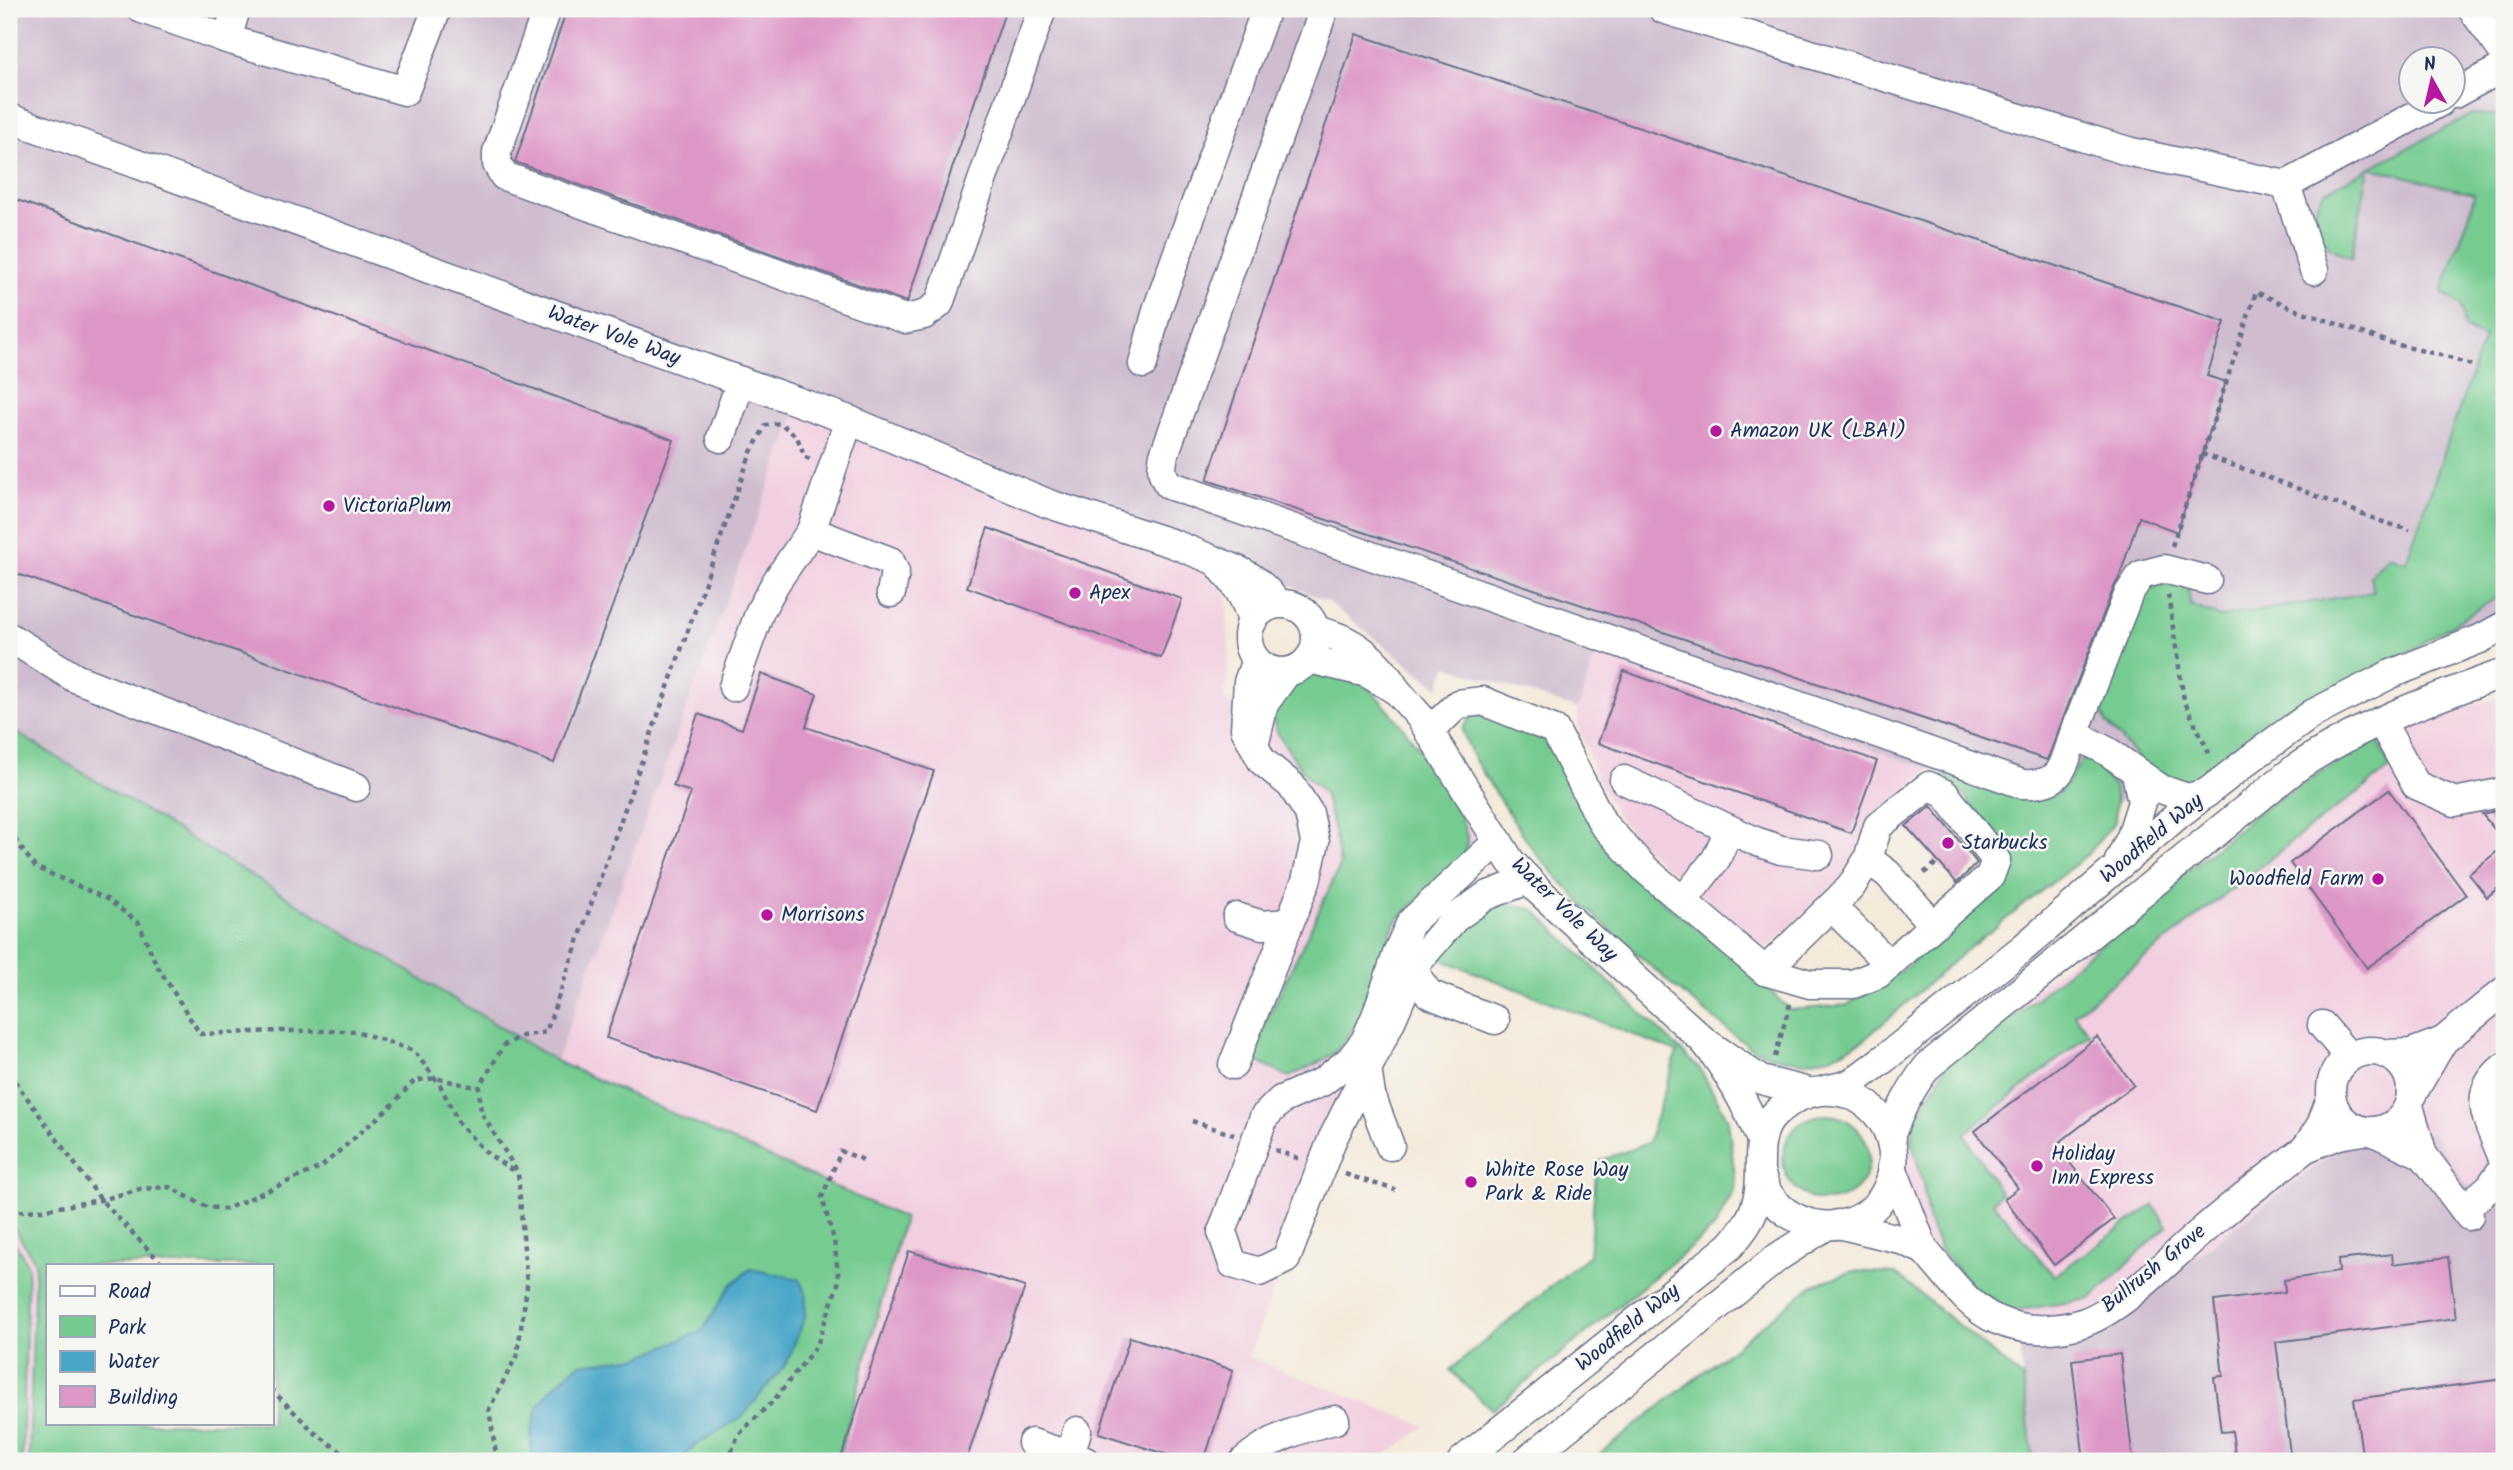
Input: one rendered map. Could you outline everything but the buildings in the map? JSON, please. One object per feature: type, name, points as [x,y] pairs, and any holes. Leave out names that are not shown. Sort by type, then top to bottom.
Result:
[{"type":"street","points":[[142,9],[227,39],[405,91],[437,9]]},
{"type":"street","points":[[227,39],[236,9]]},
{"type":"street","points":[[547,9],[497,152],[497,164],[504,176],[905,319],[924,315],[939,304],[1042,9]]},
{"type":"street","points":[[1143,364],[1157,310],[1266,9]]},
{"type":"street","points":[[1324,9],[1164,454],[1161,466],[1169,485],[2022,784],[2039,785],[2051,780],[2061,771],[2129,593],[2141,575],[2164,569],[2207,580]]},
{"type":"street","points":[[1663,9],[2132,152],[2286,185],[2414,116]]},
{"type":"street","points":[[2472,9],[2504,53]]},
{"type":"street","points":[[2468,86],[2504,67]]},
{"type":"street","name":"Water Vole Way","points":[[9,118],[849,420],[1049,504],[1174,544],[1252,576],[1277,604]]},
{"type":"street","points":[[2286,185],[2314,270]]},
{"type":"street","points":[[721,438],[741,381]]},
{"type":"street","points":[[733,687],[760,611],[811,531],[849,420]]},
{"type":"street","points":[[811,531],[890,561],[895,572],[891,593]]},
{"type":"street","name":"Water Vole Way","points":[[1216,561],[1238,586],[1247,602],[1252,622]]},
{"type":"street","points":[[1254,744],[1264,704],[1314,650],[1317,631],[1299,607],[1277,604],[1259,612],[1252,622],[1248,641],[1256,660],[1265,667],[1298,666]]},
{"type":"street","name":"Woodfield Way","points":[[1817,1091],[1850,1084],[1885,1058],[2023,948],[2217,785],[2312,714],[2391,674],[2480,639],[2504,626]]},
{"type":"street","name":"Water Vole Way","points":[[1317,631],[1350,642],[1372,656],[1384,670],[1397,691],[1420,717],[1511,862],[1528,880],[1704,1041],[1761,1080],[1817,1091]]},
{"type":"street","points":[[9,637],[75,678],[356,787]]},
{"type":"street","points":[[1233,1065],[1306,880],[1315,842],[1308,813],[1291,785],[1262,761],[1245,729],[1248,682],[1256,660]]},
{"type":"street","name":"Water Vole Way","points":[[1298,666],[1367,673],[1397,691]]},
{"type":"street","name":"Woodfield Way","points":[[1890,1137],[1901,1105],[1928,1066],[2296,768],[2328,746],[2407,708],[2504,673]]},
{"type":"street","points":[[1429,732],[1458,704],[1483,701],[1555,730],[1603,824],[1644,869],[1765,971],[1810,985],[1853,984],[1878,974],[1990,876],[1996,860],[1945,794],[1929,786],[1878,826],[1868,859],[1851,887],[1765,971]]},
{"type":"street","points":[[2381,721],[2416,785],[2455,802],[2504,792]]},
{"type":"street","points":[[2074,734],[2107,751],[2161,789],[2187,798],[2217,785]]},
{"type":"street","points":[[2114,870],[2132,837],[2142,802],[2136,773]]},
{"type":"street","points":[[1624,780],[1729,830],[1781,850],[1819,855]]},
{"type":"street","points":[[1683,901],[1716,859],[1729,830]]},
{"type":"street","points":[[1498,841],[1411,922],[1407,957],[1367,1068],[1322,1167],[1286,1259],[1259,1272],[1233,1264],[1222,1232],[1264,1117],[1281,1100],[1322,1082],[1350,1060],[1365,1041],[1407,957],[1486,896],[1528,880]]},
{"type":"street","points":[[1868,859],[1888,874],[1933,925]]},
{"type":"street","points":[[1832,907],[1889,964]]},
{"type":"street","points":[[1237,917],[1262,925],[1288,923]]},
{"type":"street","points":[[1407,957],[1429,994],[1495,1020]]},
{"type":"street","points":[[2385,1054],[2411,1053],[2443,1041],[2504,991]]},
{"type":"street","points":[[2322,1025],[2349,1057]]},
{"type":"street","name":"Water Vole Way","points":[[1704,1041],[1742,1098],[1760,1140]]},
{"type":"street","points":[[2368,1131],[2387,1129],[2400,1119],[2443,1041]]},
{"type":"street","points":[[2423,1156],[2351,1126],[2340,1117],[2331,1098],[2332,1083],[2337,1069],[2349,1057],[2362,1052],[2377,1051],[2403,1066],[2409,1077],[2410,1101],[2423,1156],[2467,1213],[2504,1167]]},
{"type":"street","points":[[2504,1067],[2487,1087],[2484,1110],[2504,1162]]},
{"type":"street","points":[[1367,1068],[1371,1095],[1390,1146]]},
{"type":"street","points":[[1817,1091],[1851,1095],[1874,1110],[1888,1129],[1894,1147],[1891,1179],[1878,1203],[1852,1222],[1832,1225],[1805,1223],[1789,1216],[1769,1196],[1759,1172],[1760,1140],[1772,1118],[1789,1101],[1817,1091]]},
{"type":"street","name":"Bullrush Grove","points":[[2306,1148],[2321,1125],[2331,1098]]},
{"type":"street","name":"Bullrush Grove","points":[[1892,1167],[1924,1250],[1973,1303],[1995,1319],[2022,1328],[2055,1329],[2085,1321],[2125,1297],[2207,1226],[2306,1148],[2339,1135],[2368,1131]]},
{"type":"street","name":"Woodfield Way","points":[[1462,1461],[1730,1246],[1750,1222],[1759,1195],[1759,1172]]},
{"type":"street","name":"Woodfield Way","points":[[1526,1461],[1778,1257],[1832,1225]]},
{"type":"street","name":"Bullrush Grove","points":[[1832,1225],[1899,1239],[1924,1250]]},
{"type":"street","points":[[1244,1461],[1273,1440],[1301,1428],[1335,1420]]},
{"type":"path","points":[[2217,785],[2215,766],[2184,700],[2164,569],[2256,292],[2394,345],[2449,357],[2471,365]]},
{"type":"path","points":[[497,1461],[489,1409],[517,1355],[527,1287],[518,1173],[481,1112],[478,1088],[504,1045],[522,1036],[546,1032],[751,452],[766,425],[780,423],[797,437],[805,457],[832,470]]},
{"type":"path","points":[[2202,454],[2410,530]]},
{"type":"path","points":[[9,831],[36,867],[107,899],[139,923],[156,964],[200,1034],[356,1031],[414,1051],[435,1078],[458,1124],[488,1154],[518,1173]]},
{"type":"path","points":[[1924,873],[1939,861]]},
{"type":"path","points":[[1775,1057],[1797,980]]},
{"type":"path","points":[[9,1073],[101,1200],[162,1264]]},
{"type":"path","points":[[9,1212],[41,1210],[101,1200],[140,1189],[169,1187],[207,1207],[226,1209],[321,1167],[391,1106],[414,1081],[435,1078],[478,1088]]},
{"type":"path","points":[[1192,1121],[1395,1190]]},
{"type":"path","points":[[728,1461],[738,1435],[775,1399],[817,1345],[839,1281],[834,1240],[822,1197],[841,1151],[866,1161]]},
{"type":"path","points":[[273,1391],[315,1433],[354,1461]]},
{"type":"shaded area","points":[[9,9],[2504,9],[2504,619],[2437,632],[2190,766],[2116,803],[2114,787],[2092,760],[2082,760],[2061,792],[2049,799],[1929,769],[1596,653],[1578,709],[1447,666],[1439,688],[1328,602],[1225,556],[804,391],[556,1061],[9,728]]},
{"type":"shaded area","points":[[803,391],[1225,556],[1229,652],[1224,700],[1262,713],[1481,833],[1470,873],[1417,919],[1248,1357],[1426,1426],[1377,1461],[838,1461],[904,1218],[556,1061]]},
{"type":"shaded area","points":[[1596,653],[1929,769],[1875,816],[1844,876],[1766,949],[1653,856],[1621,821],[1601,788],[1578,725],[1578,709]]},
{"type":"shaded area","points":[[2504,696],[2504,1204],[2466,1184],[2432,1133],[2152,1290],[2085,1333],[2019,1342],[1991,1332],[1921,1275],[1885,1213],[1911,1103],[1936,1066],[2337,751],[2412,722]]},
{"type":"shaded area","points":[[2432,1133],[2466,1184],[2504,1204],[2504,1461],[2033,1461],[2019,1342],[2085,1333],[2152,1290],[2340,1148]]},
{"type":"shaded area","points":[[9,1220],[35,1262],[29,1461],[9,1461]]},
{"type":"green space","points":[[2472,114],[2504,116],[2504,593],[2384,667],[2253,741],[2184,787],[2142,763],[2106,722],[2099,705],[2139,597],[2156,584],[2188,586],[2190,605],[2220,617],[2373,592],[2370,576],[2388,556],[2406,562],[2484,338],[2464,328],[2461,305],[2442,292],[2474,194],[2371,167]]},
{"type":"green space","points":[[2369,168],[2351,259],[2330,248],[2316,227],[2315,208],[2324,192]]},
{"type":"green space","points":[[1320,674],[1344,675],[1357,679],[1387,708],[1442,783],[1465,829],[1467,844],[1457,866],[1396,922],[1374,988],[1343,1044],[1326,1059],[1289,1077],[1249,1058],[1340,866],[1324,793],[1304,773],[1279,736],[1267,705],[1294,678]]},
{"type":"green space","points":[[1472,715],[1492,715],[1552,743],[1616,858],[1642,885],[1741,963],[1790,1010],[1847,1005],[1908,966],[2011,871],[2011,850],[1943,772],[2049,798],[2061,792],[2082,760],[2092,760],[2114,787],[2115,822],[2086,856],[1963,953],[1864,1040],[1831,1057],[1801,1062],[1771,1056],[1749,1047],[1672,985],[1585,907],[1537,855],[1473,757],[1462,730]]},
{"type":"green space","points":[[9,728],[556,1061],[904,1218],[838,1461],[29,1461],[35,1262],[9,1220]]},
{"type":"green space","points":[[2377,737],[2390,769],[2304,832],[2074,1014],[2090,1034],[1964,1134],[2001,1193],[1993,1202],[2054,1276],[2153,1205],[2167,1226],[2091,1299],[2006,1312],[1977,1290],[1941,1252],[1928,1220],[1923,1183],[1912,1142],[1915,1119],[1949,1062],[2021,1011],[2258,812]]},
{"type":"green space","points":[[1504,903],[1533,909],[1700,1069],[1728,1119],[1736,1186],[1714,1228],[1492,1410],[1450,1370],[1589,1255],[1597,1162],[1648,1143],[1677,1052],[1433,956],[1455,928]]},
{"type":"green space","points":[[1826,1115],[1842,1119],[1856,1128],[1865,1142],[1869,1158],[1865,1174],[1856,1188],[1842,1197],[1826,1201],[1810,1197],[1796,1188],[1787,1174],[1783,1158],[1787,1142],[1796,1128],[1810,1119]]},
{"type":"green space","points":[[9,1233],[28,1265],[22,1461],[9,1461]]},
{"type":"green space","points":[[1854,1271],[1896,1274],[2023,1378],[2033,1461],[1591,1461],[1813,1285]]},
{"type":"water","points":[[750,1269],[799,1279],[806,1295],[805,1318],[786,1364],[741,1418],[695,1445],[680,1461],[532,1461],[531,1432],[538,1406],[550,1390],[579,1364],[640,1357],[703,1330],[731,1285]]},
{"type":"place","name":"Amazon UK (LBA1)","points":[[1716,431]]},
{"type":"place","name":"VictoriaPlum","points":[[329,506]]},
{"type":"place","name":"Apex","points":[[1075,593]]},
{"type":"place","name":"Starbucks","points":[[1948,843]]},
{"type":"place","name":"Woodfield Farm","points":[[2378,879]]},
{"type":"place","name":"Morrisons","points":[[767,915]]},
{"type":"place","name":"Holiday Inn Express","points":[[2037,1166]]},
{"type":"place","name":"White Rose Way Park & Ride","points":[[1471,1182]]}]
